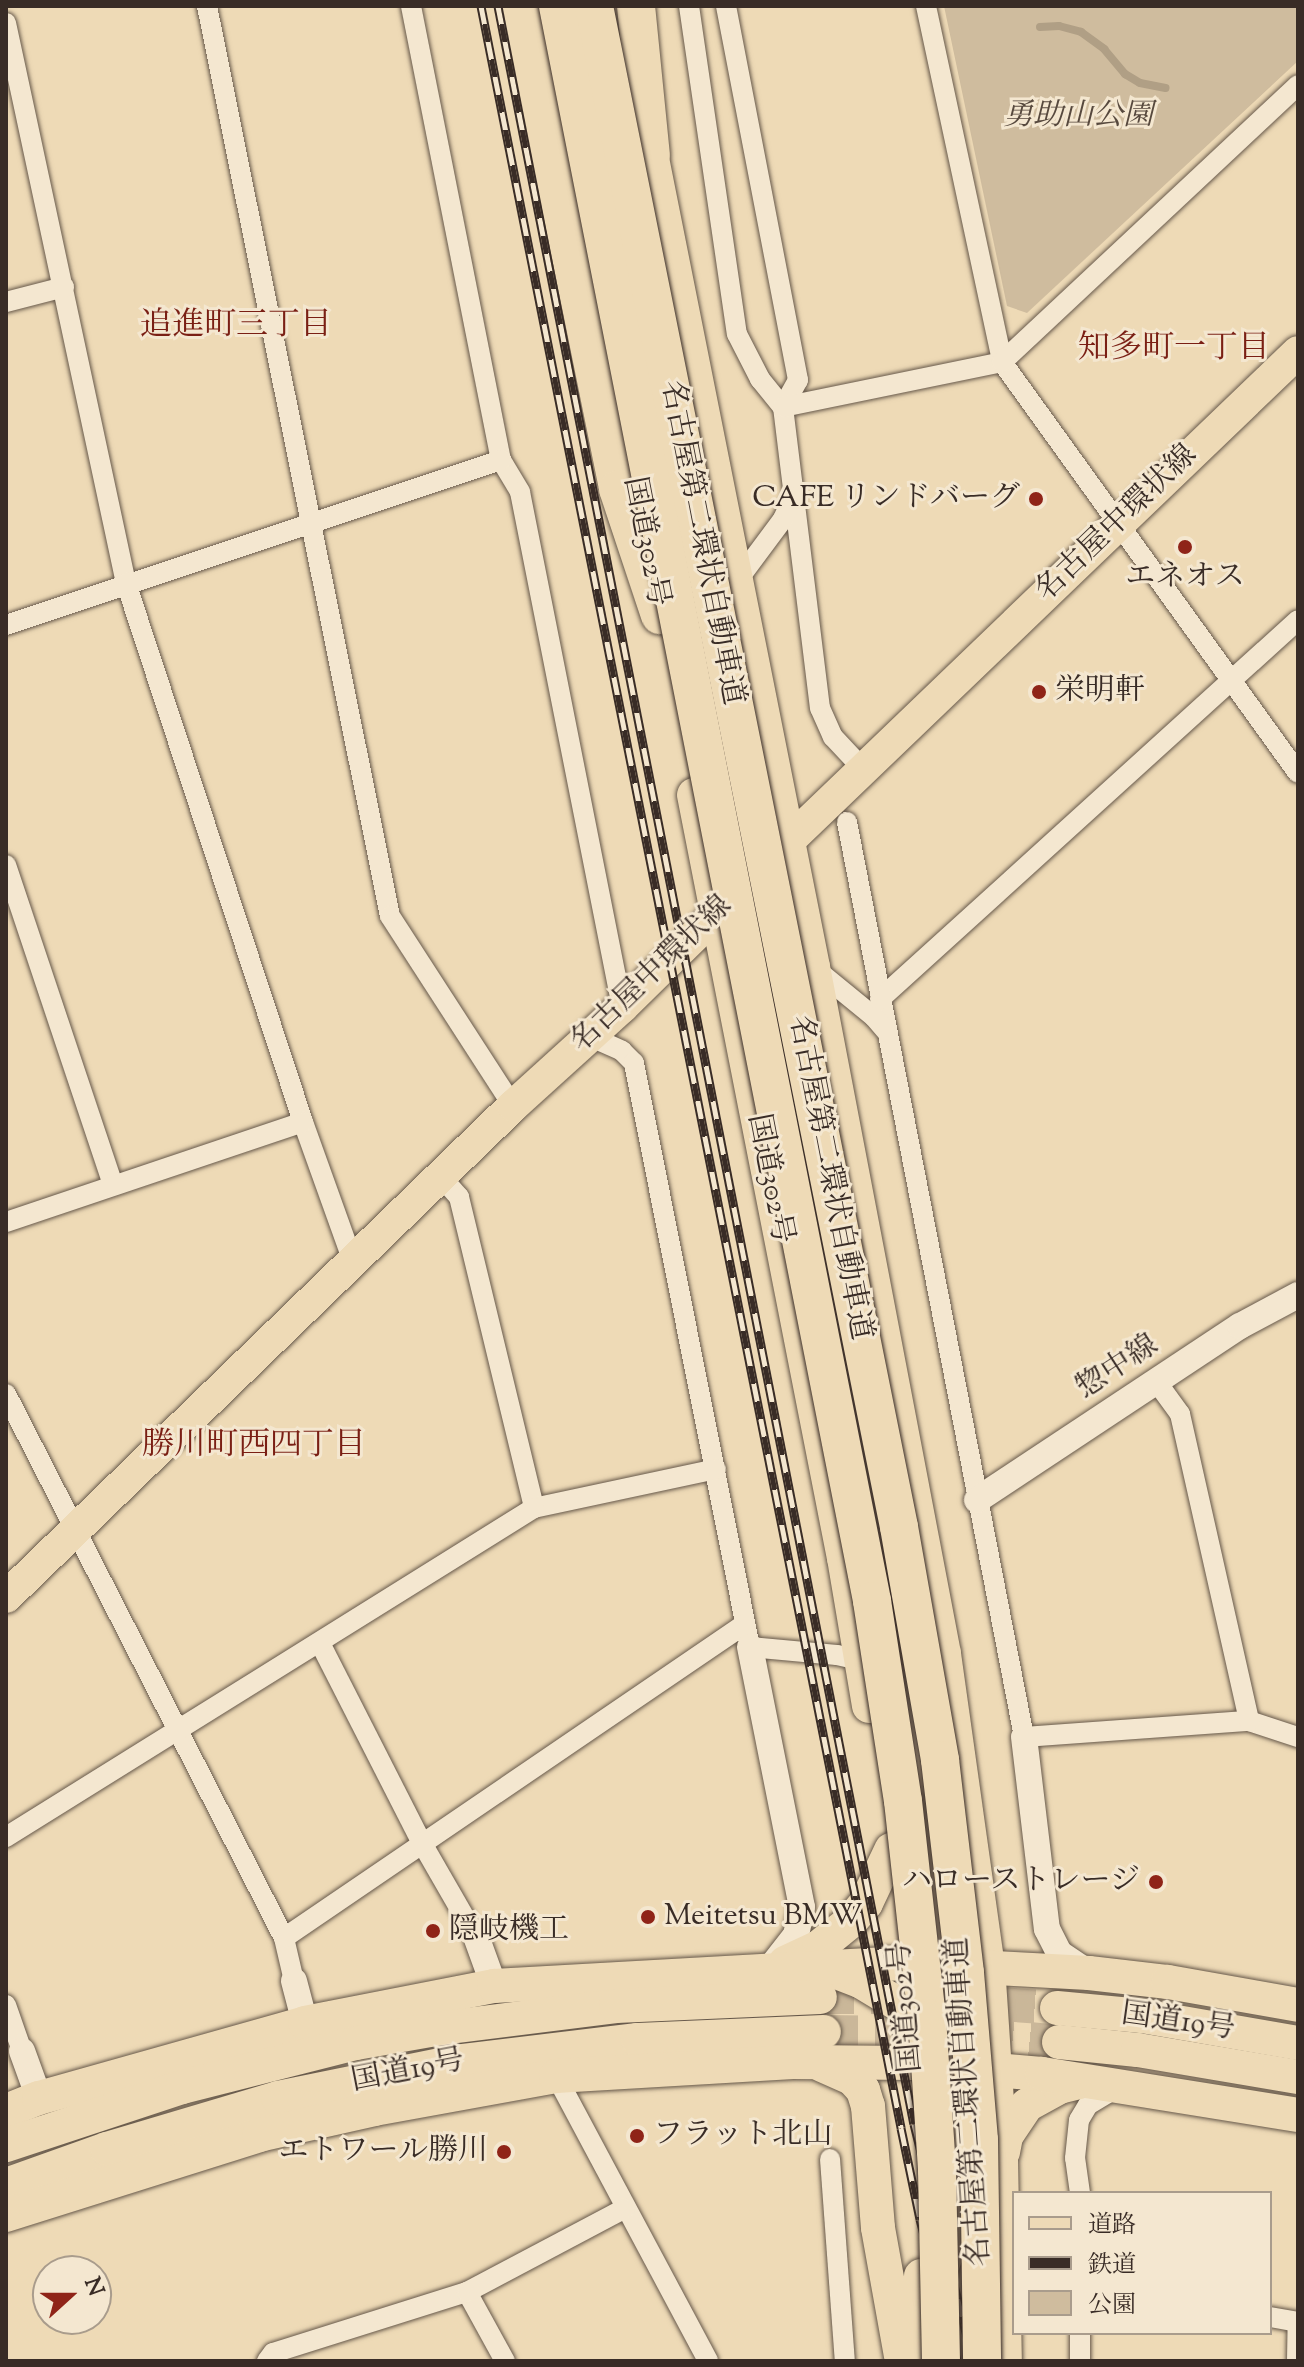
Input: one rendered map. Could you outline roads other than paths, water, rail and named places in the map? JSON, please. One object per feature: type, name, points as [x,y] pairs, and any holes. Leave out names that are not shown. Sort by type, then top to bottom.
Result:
[{"type":"highway","points":[[520,6],[618,489],[660,615]]},
{"type":"highway","name":"国道302号","points":[[539,6],[864,1670],[891,1850],[913,2063],[921,2361]]},
{"type":"highway","name":"名古屋第二環状自動車道","points":[[558,6],[872,1601],[903,1801],[927,2018],[937,2170],[941,2361]]},
{"type":"highway","name":"名古屋第二環状自動車道","points":[[594,6],[899,1527],[940,1760],[965,1973],[979,2140],[982,2361]]},
{"type":"highway","points":[[623,6],[930,1577],[979,1884],[988,1966],[1001,2160],[1005,2361]]},
{"type":"highway","points":[[636,6],[651,155]]},
{"type":"highway","points":[[769,1969],[819,1947],[851,1921],[866,1903],[891,1850]]},
{"type":"highway","points":[[979,1884],[995,1927],[1004,1941],[1040,1970]]},
{"type":"highway","points":[[819,1982],[904,1963],[988,1966],[1168,1982],[1298,2005]]},
{"type":"highway","points":[[904,1963],[956,2046],[991,2125],[1001,2160]]},
{"type":"highway","points":[[921,2313],[950,2248],[966,2188],[956,2046],[988,1966]]},
{"type":"highway","points":[[6,2111],[39,2098],[305,2023],[494,1986],[769,1969],[819,1982],[860,1981],[908,2010],[956,2046],[996,2068],[1122,2085],[1298,2115]]},
{"type":"highway","points":[[6,2215],[259,2135],[374,2109],[556,2076],[686,2066],[818,2047],[913,2063],[956,2046],[1004,1992],[1040,1970]]},
{"type":"highway","name":"国道19号","points":[[6,2145],[182,2087],[399,2035],[819,1982]]},
{"type":"highway","name":"国道19号","points":[[1057,2008],[1142,2016],[1298,2043]]},
{"type":"highway","name":"国道19号","points":[[6,2185],[190,2122],[278,2098],[396,2073],[550,2048],[728,2034],[818,2047]]},
{"type":"highway","name":"国道19号","points":[[1059,2042],[1138,2050],[1298,2077]]},
{"type":"highway","points":[[818,2047],[838,2070],[863,2090],[878,2228],[902,2361]]},
{"type":"highway","points":[[1001,2160],[1006,2136],[1027,2105],[1059,2087],[1086,2081]]},
{"type":"main road","name":"名古屋中環状線","points":[[6,1597],[513,1106],[622,1007],[717,915],[788,840],[1298,352]]},
{"type":"street","points":[[207,6],[390,916],[513,1106]]},
{"type":"street","points":[[411,6],[501,460],[520,492],[622,1007]]},
{"type":"street","points":[[689,6],[737,334],[760,379],[783,407],[820,708],[833,737],[863,769]]},
{"type":"street","points":[[726,6],[798,380],[783,407]]},
{"type":"street","points":[[926,6],[1002,362],[1298,773]]},
{"type":"street","points":[[6,23],[126,583],[303,1122],[353,1262]]},
{"type":"street","points":[[783,407],[1002,362],[1298,85]]},
{"type":"street","points":[[6,302],[64,287]]},
{"type":"street","points":[[6,625],[501,460]]},
{"type":"street","points":[[737,581],[783,519],[793,493]]},
{"type":"street","points":[[880,999],[1298,620]]},
{"type":"street","points":[[847,822],[1024,1737],[1047,1929],[1059,1953],[1089,1973]]},
{"type":"street","points":[[6,865],[113,1184]]},
{"type":"street","points":[[813,967],[874,1017],[887,1032]]},
{"type":"street","points":[[589,1036],[622,1051],[634,1063],[802,1907],[801,1923],[790,1947],[769,1969]]},
{"type":"street","points":[[6,1222],[303,1122]]},
{"type":"street","points":[[441,1177],[459,1197],[534,1508]]},
{"type":"street","name":"惣中線","points":[[977,1500],[1240,1326],[1298,1295]]},
{"type":"street","points":[[1156,1381],[1180,1414],[1249,1721]]},
{"type":"street","points":[[6,1394],[284,1938],[305,2023]]},
{"type":"street","points":[[6,1837],[534,1508],[716,1469]]},
{"type":"street","points":[[284,1938],[747,1635],[854,1659],[864,1670]]},
{"type":"street","points":[[320,1643],[423,1845],[477,1939],[494,1986]]},
{"type":"street","points":[[1024,1737],[1249,1721],[1298,1737]]},
{"type":"street","points":[[6,2005],[39,2098]]},
{"type":"street","points":[[556,2076],[624,2209],[708,2361]]},
{"type":"street","points":[[1080,2191],[1075,2158],[1079,2120],[1088,2105],[1101,2094],[1122,2085]]},
{"type":"street","points":[[830,2159],[845,2361]]},
{"type":"street","points":[[267,2361],[273,2353],[467,2292],[624,2209]]},
{"type":"street","points":[[467,2292],[505,2361]]},
{"type":"street","points":[[1272,2317],[1298,2322],[1297,2361]]},
{"type":"street","points":[[1080,2335],[1080,2361]]},
{"type":"waterway","points":[[1040,27],[1059,26],[1081,32],[1104,49],[1125,74],[1140,83],[1166,88]]},
{"type":"tunnel","points":[[820,1997],[899,1997],[1057,2008]]},
{"type":"tunnel","points":[[824,2032],[979,2034],[1059,2042]]},
{"type":"railway","points":[[481,6],[901,2128],[920,2219],[957,2361]]},
{"type":"railway","points":[[498,6],[914,2124],[973,2361]]},
{"type":"place","name":"CAFE リンドバーグ","points":[[1036,499]]},
{"type":"place","name":"エネオス","points":[[1185,547]]},
{"type":"place","name":"栄明軒","points":[[1039,692]]},
{"type":"place","name":"ハローストレージ","points":[[1156,1882]]},
{"type":"place","name":"Meitetsu BMW","points":[[648,1917]]},
{"type":"place","name":"隠岐機工","points":[[433,1931]]},
{"type":"place","name":"フラット北山","points":[[637,2136]]},
{"type":"place","name":"エトワール勝川","points":[[504,2152]]},
{"type":"district","name":"追進町三丁目","points":[[236,326]]},
{"type":"district","name":"知多町一丁目","points":[[1174,349]]},
{"type":"district","name":"勝川町西四丁目","points":[[254,1446]]},
{"type":"park label","name":"勇助山公園","points":[[1078,117]]}]
